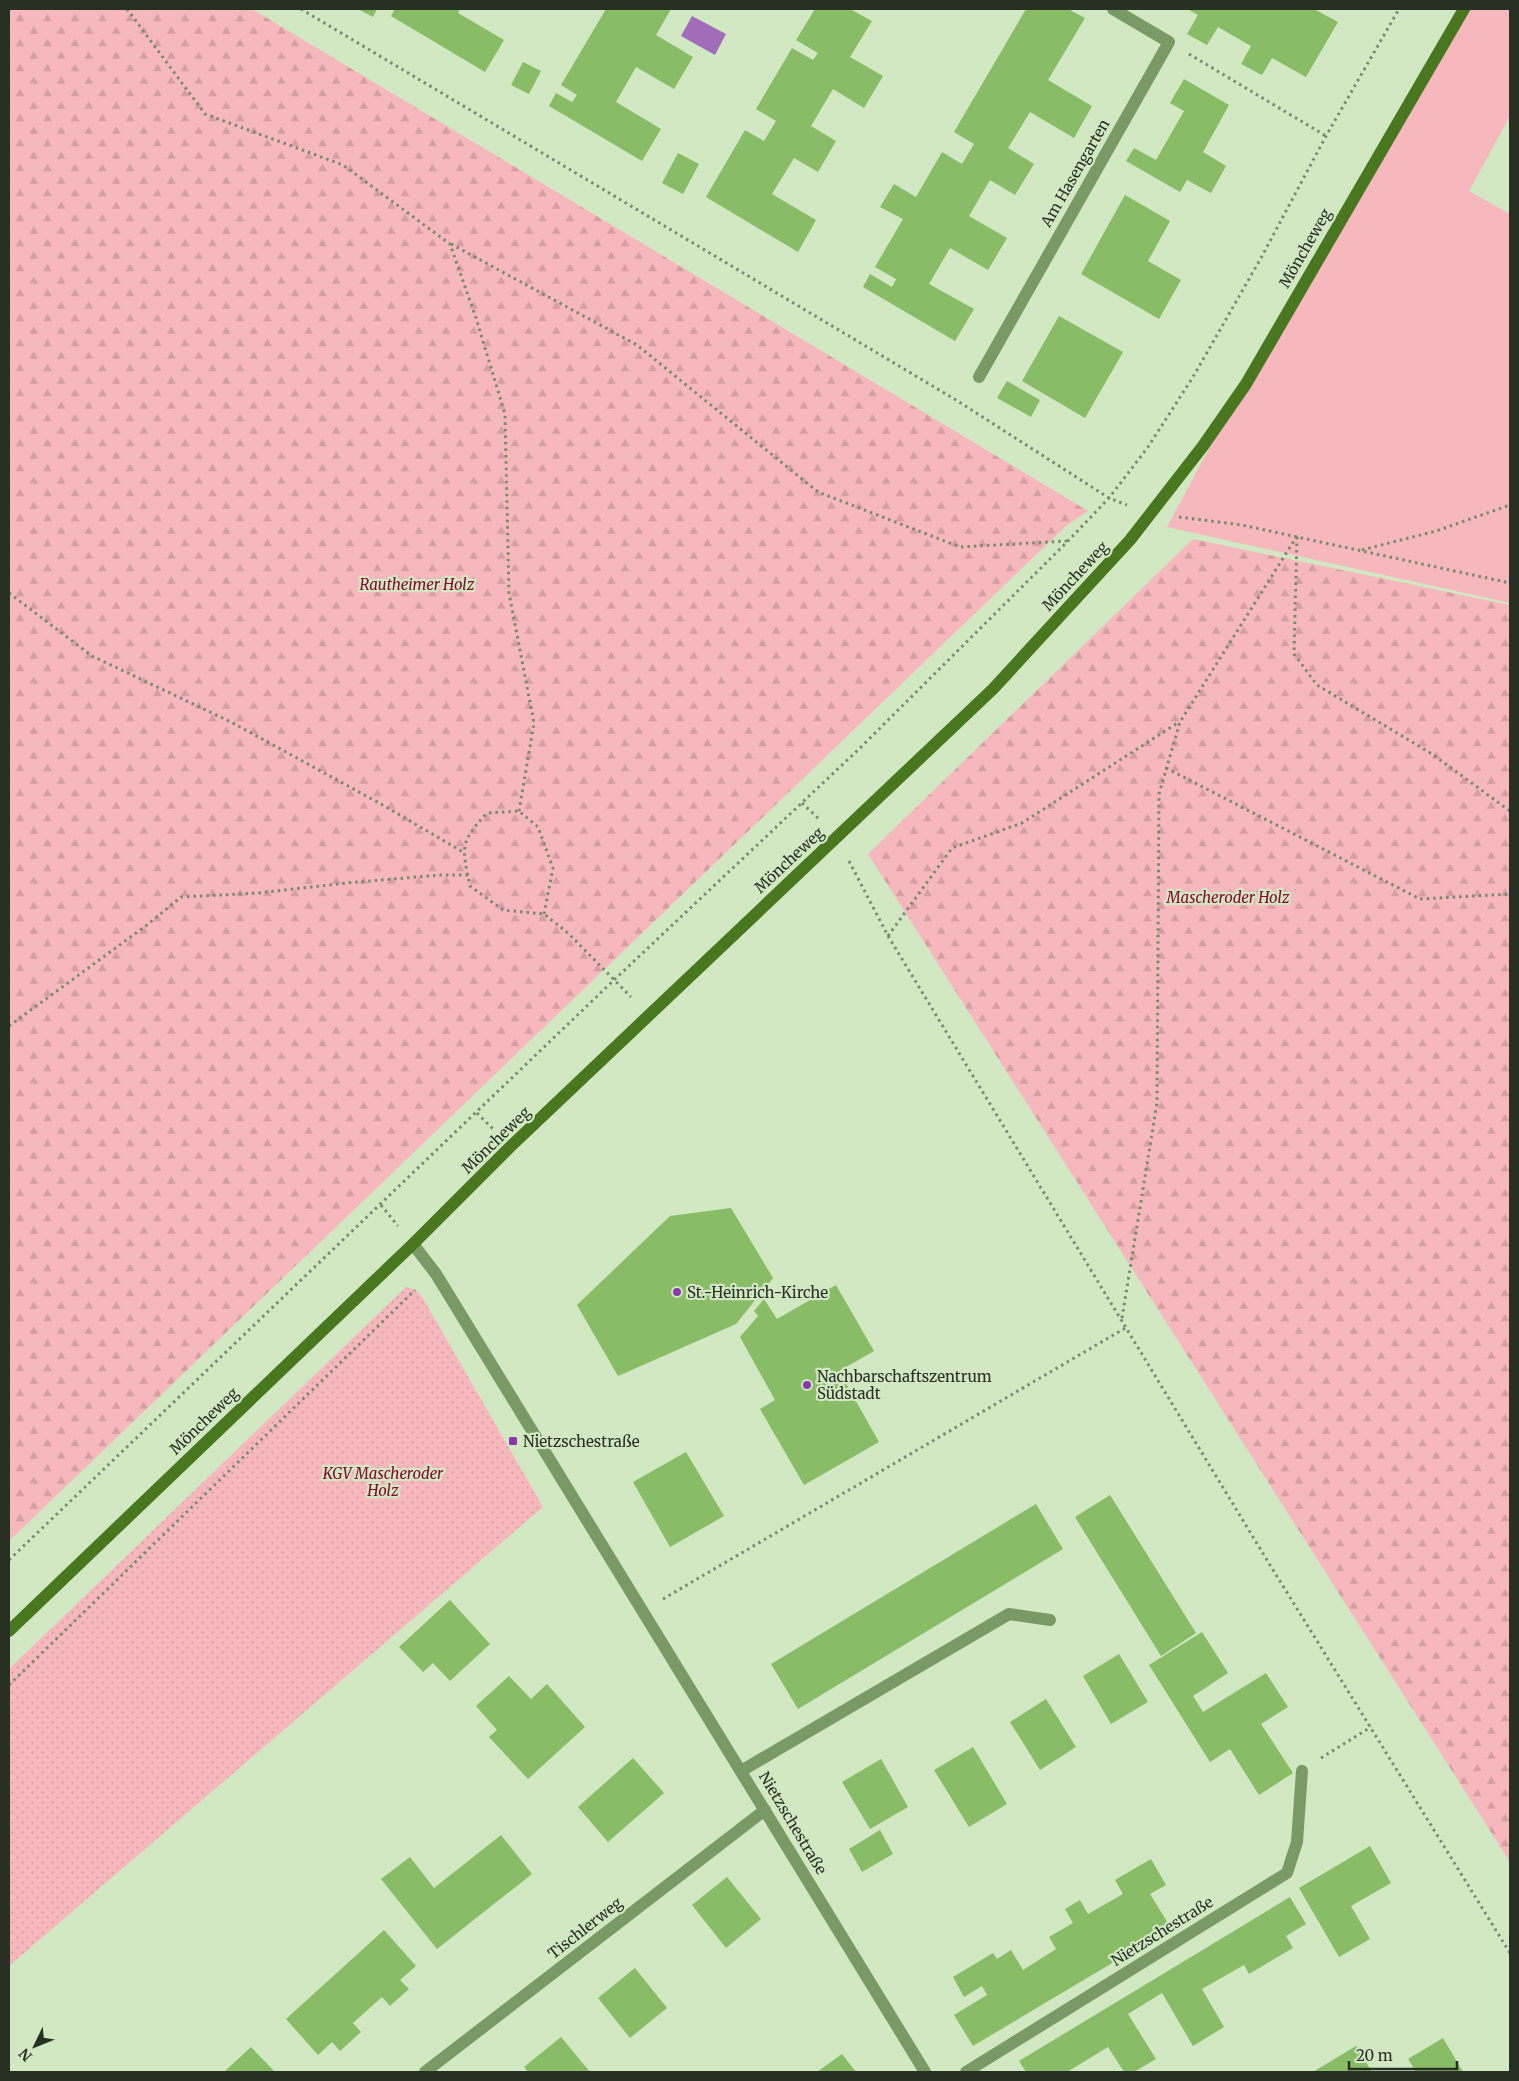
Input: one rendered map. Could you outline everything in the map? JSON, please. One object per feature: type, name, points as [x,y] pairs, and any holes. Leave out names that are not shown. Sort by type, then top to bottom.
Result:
[{"type":"main road","name":"Möncheweg","points":[[9,1631],[413,1244],[510,1147],[992,689],[1130,540],[1203,446],[1246,384],[1464,9]]},
{"type":"street","points":[[1113,9],[1168,42]]},
{"type":"street","name":"Am Hasengarten","points":[[978,377],[1168,42]]},
{"type":"street","name":"Nietzschestraße","points":[[413,1244],[436,1274],[925,2072]]},
{"type":"street","name":"Nietzschestraße","points":[[741,1771],[1009,1614],[1050,1620]]},
{"type":"street","name":"Nietzschestraße","points":[[966,2072],[1287,1873],[1297,1842],[1302,1771]]},
{"type":"street","name":"Tischlerweg","points":[[425,2072],[766,1810]]},
{"type":"path","points":[[126,9],[204,114],[343,165],[450,244],[636,345],[818,492],[960,547],[1068,541]]},
{"type":"path","points":[[300,9],[956,400],[1109,498],[1152,514],[1242,525],[1510,583]]},
{"type":"path","points":[[9,1560],[614,980],[859,749],[1109,498],[1148,446],[1193,377],[1261,258],[1326,136],[1399,9]]},
{"type":"path","points":[[1168,42],[1326,136]]},
{"type":"path","points":[[450,244],[476,318],[505,414],[509,593],[534,723],[519,810]]},
{"type":"path","points":[[1361,550],[1436,530],[1510,505]]},
{"type":"path","points":[[1122,1319],[1158,1103],[1159,794],[1180,722],[1297,536]]},
{"type":"path","points":[[1297,536],[1294,654],[1317,684],[1432,754],[1510,811]]},
{"type":"path","points":[[9,593],[92,656],[231,722],[381,804],[463,852]]},
{"type":"path","points":[[888,936],[952,848],[1022,823],[1180,722]]},
{"type":"path","points":[[1166,768],[1420,899],[1510,894]]},
{"type":"path","points":[[544,914],[553,868],[538,827],[519,810],[487,813],[470,831],[463,852],[470,886],[503,910],[544,914],[568,933],[649,1015]]},
{"type":"path","points":[[837,837],[888,936],[1510,1953]]},
{"type":"path","points":[[9,1026],[147,925],[181,897],[259,893],[441,875],[468,875]]},
{"type":"path","points":[[9,1685],[415,1290],[436,1274]]},
{"type":"path","points":[[643,1611],[1127,1327]]},
{"type":"path","points":[[1302,1771],[1371,1727]]},
{"type":"green space","name":"Rautheimer Holz","points":[[9,9],[252,9],[1088,511],[1066,526],[9,1541]]},
{"type":"green space","points":[[1463,9],[1510,9],[1510,116],[1469,191],[1510,214],[1510,603],[1167,527],[1240,391]]},
{"type":"green space","name":"Mascheroder Holz","points":[[1193,539],[1510,605],[1510,1862],[868,854]]},
{"type":"green space","name":"KGV Mascheroder Holz","points":[[406,1287],[415,1290],[421,1295],[543,1507],[9,1966],[9,1669]]},
{"type":"shaded area","points":[[692,16],[726,34],[715,55],[681,36]]},
{"type":"building","points":[[358,9],[377,9],[373,17]]},
{"type":"building","points":[[395,9],[460,9],[458,13],[504,40],[485,72],[391,16]]},
{"type":"building","points":[[606,9],[671,9],[656,35],[693,57],[674,89],[636,67],[616,102],[661,129],[642,161],[549,106],[556,93],[572,102],[577,95],[561,85]]},
{"type":"building","points":[[815,9],[850,9],[872,21],[850,57],[883,76],[864,108],[833,89],[811,126],[836,141],[818,172],[794,158],[772,194],[816,220],[798,252],[706,197],[745,130],[764,141],[776,121],[756,109],[792,48],[813,60],[818,53],[796,40]]},
{"type":"building","points":[[1026,9],[1068,9],[1085,18],[1048,80],[1092,106],[1074,138],[1030,112],[1008,148],[1034,164],[1015,195],[990,180],[969,216],[1007,238],[988,270],[950,248],[929,284],[974,309],[955,341],[863,287],[870,274],[892,287],[896,279],[875,267],[903,219],[880,207],[894,184],[916,197],[942,152],[962,164],[974,144],[954,132]]},
{"type":"building","points":[[1187,9],[1314,9],[1338,22],[1306,77],[1272,58],[1262,75],[1241,64],[1251,46],[1218,27],[1207,45],[1187,34],[1198,15]]},
{"type":"building","points":[[523,62],[541,71],[529,94],[511,85]]},
{"type":"building","points":[[1184,79],[1229,105],[1203,152],[1226,166],[1211,193],[1187,180],[1180,192],[1126,161],[1134,148],[1156,160],[1184,111],[1170,103]]},
{"type":"building","points":[[678,153],[699,164],[683,194],[662,183]]},
{"type":"building","points":[[1125,195],[1170,221],[1148,261],[1181,280],[1159,319],[1081,274]]},
{"type":"building","points":[[1059,316],[1123,352],[1085,418],[1022,381]]},
{"type":"building","points":[[1007,381],[1040,400],[1031,417],[997,398]]},
{"type":"building","name":"St.-Heinrich-Kirche","points":[[731,1208],[773,1278],[736,1324],[618,1376],[577,1305],[670,1216]]},
{"type":"building","name":"Nachbarschaftszentrum Südstadt","points":[[836,1285],[874,1351],[839,1371],[879,1442],[804,1485],[760,1409],[775,1400],[740,1337],[758,1316],[754,1311],[764,1299],[777,1319]]},
{"type":"building","points":[[686,1452],[724,1516],[670,1547],[633,1482]]},
{"type":"building","points":[[1110,1495],[1196,1633],[1161,1656],[1075,1517]]},
{"type":"building","points":[[1036,1504],[1063,1549],[798,1709],[771,1664]]},
{"type":"building","points":[[450,1600],[490,1644],[450,1681],[433,1663],[423,1672],[399,1647]]},
{"type":"building","points":[[1202,1632],[1228,1673],[1193,1696],[1203,1712],[1266,1673],[1288,1707],[1261,1724],[1293,1773],[1259,1795],[1230,1749],[1210,1762],[1149,1665]]},
{"type":"building","points":[[1119,1654],[1148,1702],[1111,1724],[1083,1676]]},
{"type":"building","points":[[509,1676],[531,1699],[547,1684],[585,1727],[528,1779],[489,1737],[497,1730],[476,1706]]},
{"type":"building","points":[[1046,1699],[1076,1747],[1040,1770],[1010,1722]]},
{"type":"building","points":[[973,1747],[1007,1804],[969,1827],[934,1770]]},
{"type":"building","points":[[633,1758],[664,1793],[608,1842],[578,1807]]},
{"type":"building","points":[[881,1759],[908,1807],[870,1829],[842,1782]]},
{"type":"building","points":[[880,1830],[893,1854],[862,1872],[849,1849]]},
{"type":"building","points":[[501,1835],[532,1874],[437,1949],[381,1879],[410,1857],[434,1888]]},
{"type":"building","points":[[1370,1846],[1391,1883],[1351,1906],[1370,1939],[1339,1957],[1299,1888]]},
{"type":"building","points":[[1151,1859],[1166,1885],[1150,1894],[1171,1928],[973,2046],[954,2015],[987,1995],[982,1986],[964,1997],[953,1977],[993,1953],[997,1959],[1011,1950],[1023,1970],[1056,1949],[1049,1937],[1073,1923],[1065,1909],[1080,1900],[1088,1914],[1123,1894],[1115,1880]]},
{"type":"building","points":[[727,1877],[761,1919],[726,1948],[692,1905]]},
{"type":"building","points":[[1290,1897],[1306,1924],[1286,1936],[1293,1948],[1249,1974],[1244,1965],[1202,1989],[1224,2027],[1193,2046],[1162,1993],[1128,2014],[1156,2059],[1134,2072],[1124,2072],[1108,2047],[1067,2072],[1026,2072],[1019,2061]]},
{"type":"building","points":[[384,1930],[416,1966],[400,1980],[409,1989],[390,2006],[382,1997],[353,2023],[361,2032],[340,2051],[332,2042],[318,2055],[286,2019]]},
{"type":"building","points":[[635,1968],[667,2008],[630,2038],[598,1998]]},
{"type":"building","points":[[561,2037],[590,2072],[528,2072],[524,2067]]},
{"type":"building","points":[[1443,2038],[1463,2072],[1416,2072],[1408,2059]]},
{"type":"building","points":[[1356,2046],[1372,2072],[1313,2072]]},
{"type":"building","points":[[251,2047],[275,2072],[224,2072]]},
{"type":"building","points":[[842,2054],[856,2072],[817,2072]]},
{"type":"place","name":"St.-Heinrich-Kirche","points":[[677,1292]]},
{"type":"place","name":"Nachbarschaftszentrum Südstadt","points":[[807,1385]]},
{"type":"place","name":"Nietzschestraße","points":[[513,1441]]}]
